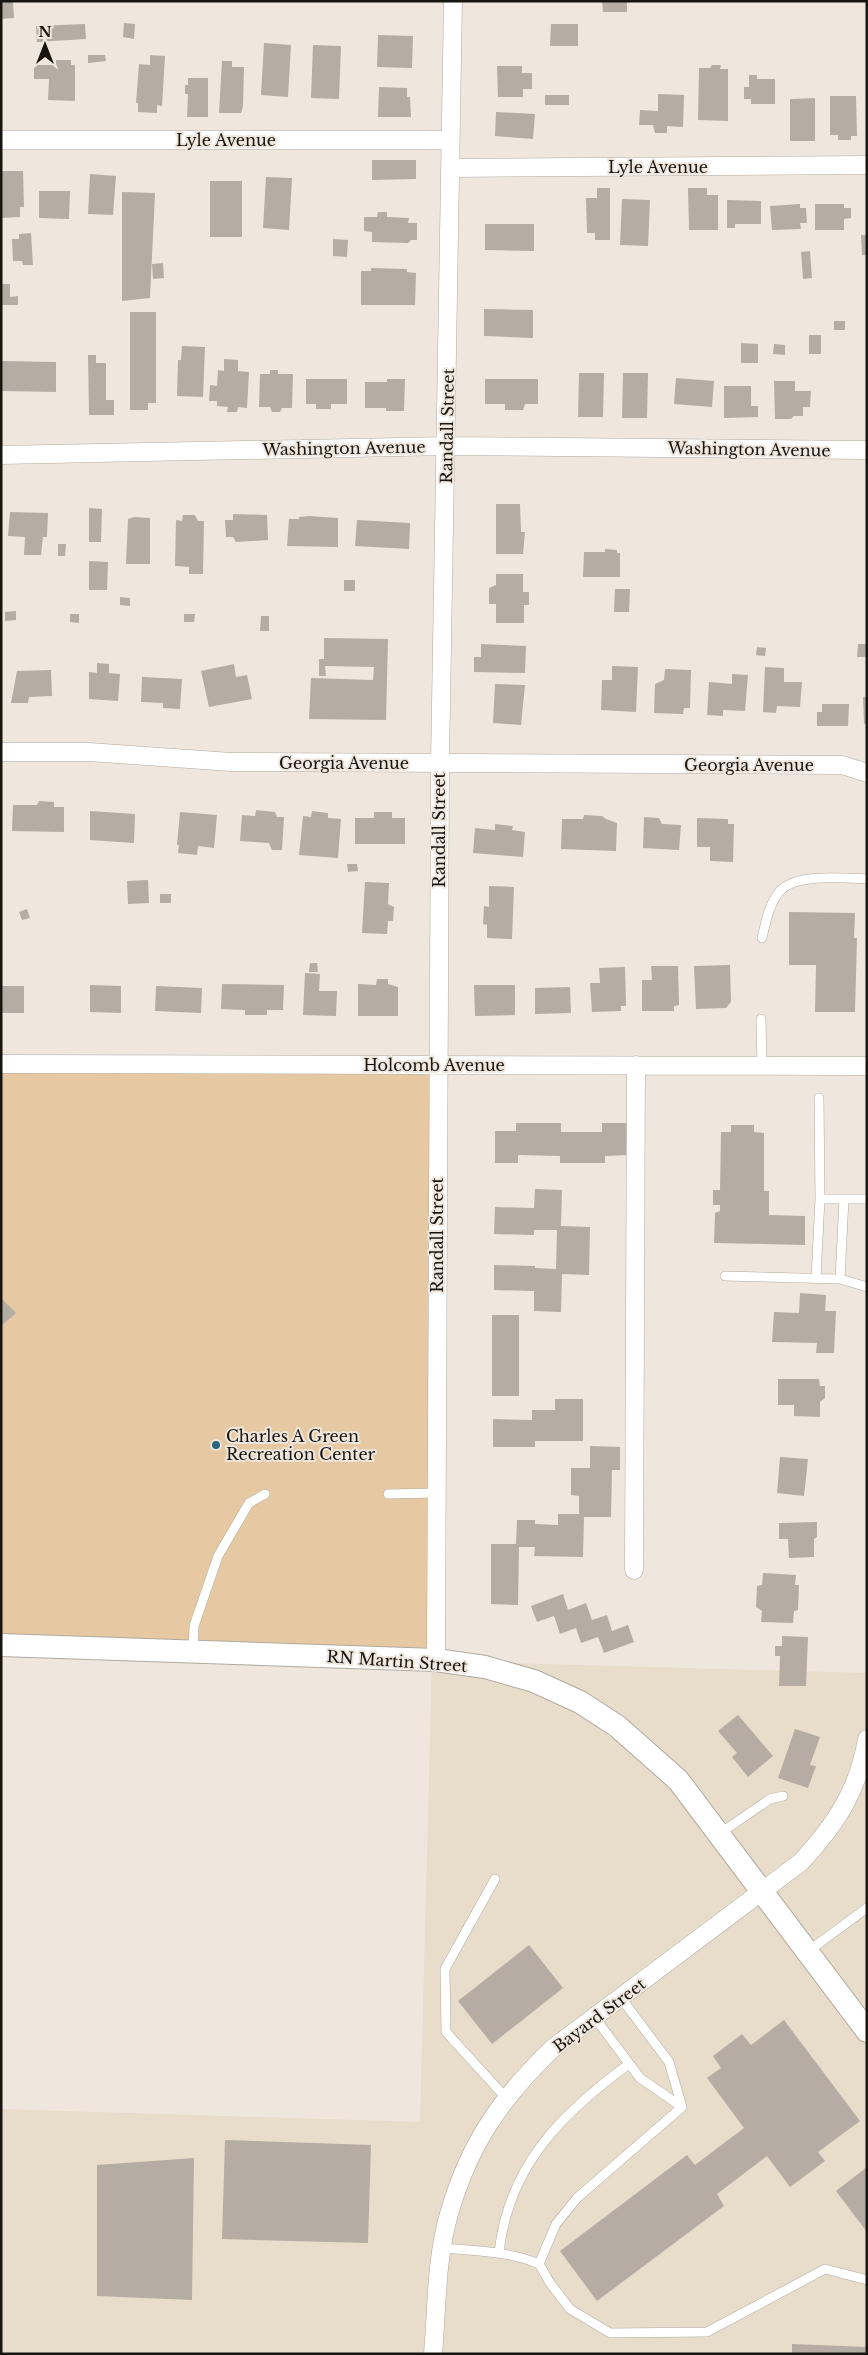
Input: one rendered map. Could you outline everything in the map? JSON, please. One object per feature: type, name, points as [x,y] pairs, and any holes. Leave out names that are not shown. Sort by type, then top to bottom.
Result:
[{"type":"street","name":"Randall Street","points":[[436,1660],[437,1065],[440,763],[447,446],[453,1]]},
{"type":"street","name":"Lyle Avenue","points":[[1,140],[450,140]]},
{"type":"street","name":"Lyle Avenue","points":[[450,168],[867,165]]},
{"type":"street","name":"Washington Avenue","points":[[1,455],[447,446],[867,450]]},
{"type":"street","name":"Georgia Avenue","points":[[1,752],[90,752],[231,762],[842,765],[867,773]]},
{"type":"street","name":"Holcomb Avenue","points":[[1,1064],[867,1066]]},
{"type":"street","points":[[634,1570],[636,1065]]},
{"type":"street","name":"RN Martin Street","points":[[1,1646],[436,1660],[485,1667],[534,1681],[580,1702],[617,1726],[678,1780],[867,2031]]},
{"type":"street","name":"Bayard Street","points":[[433,2354],[443,2248],[449,2215],[468,2159],[495,2112],[522,2078],[553,2048],[764,1892],[801,1862],[827,1835],[848,1800],[862,1765],[867,1739]]},
{"type":"lane","points":[[762,938],[769,910],[781,890],[799,880],[867,880]]},
{"type":"lane","points":[[761,1019],[762,1066]]},
{"type":"lane","points":[[816,1278],[820,1199],[819,1098]]},
{"type":"lane","points":[[820,1199],[867,1199]]},
{"type":"lane","points":[[840,1279],[844,1199]]},
{"type":"lane","points":[[726,1276],[840,1279],[867,1287]]},
{"type":"lane","points":[[388,1494],[436,1493]]},
{"type":"lane","points":[[192,1652],[194,1626],[218,1556],[249,1503],[265,1494]]},
{"type":"lane","points":[[719,1834],[770,1799],[783,1796]]},
{"type":"lane","points":[[495,1879],[445,1969],[446,2032],[506,2098]]},
{"type":"lane","points":[[806,1952],[867,1910]]},
{"type":"lane","points":[[621,1998],[669,2062],[682,2106]]},
{"type":"lane","points":[[595,2018],[640,2078],[682,2106]]},
{"type":"lane","points":[[499,2253],[501,2228],[521,2173],[549,2134],[594,2090],[630,2064]]},
{"type":"lane","points":[[539,2264],[556,2224],[577,2198],[682,2106]]},
{"type":"lane","points":[[443,2248],[499,2253],[524,2258],[539,2264],[570,2310],[610,2333],[707,2332],[825,2270],[867,2280]]},
{"type":"shaded area","name":"Charles A Green Recreation Center","points":[[1,1055],[430,1075],[432,1661],[1,1649]]},
{"type":"shaded area","points":[[432,1661],[867,1673],[867,2354],[1,2354],[1,2109],[420,2122]]},
{"type":"building","points":[[1,1],[13,1],[14,18],[1,19]]},
{"type":"building","points":[[602,1],[627,1],[627,12],[603,12]]},
{"type":"building","points":[[124,23],[135,24],[134,39],[123,37]]},
{"type":"building","points":[[85,24],[86,39],[37,42],[36,26]]},
{"type":"building","points":[[551,24],[578,24],[578,46],[550,46]]},
{"type":"building","points":[[378,35],[413,36],[412,68],[377,67]]},
{"type":"building","points":[[264,43],[291,45],[288,97],[261,95]]},
{"type":"building","points":[[313,45],[341,46],[339,99],[311,98]]},
{"type":"building","points":[[88,55],[105,55],[106,61],[88,63]]},
{"type":"building","points":[[150,55],[165,56],[162,106],[157,105],[157,113],[138,112],[138,103],[136,103],[139,64],[150,65]]},
{"type":"building","points":[[56,60],[71,60],[71,65],[75,65],[75,101],[48,100],[49,79],[34,79],[34,65],[56,65]]},
{"type":"building","points":[[222,61],[232,61],[232,67],[244,67],[243,106],[241,113],[219,113]]},
{"type":"building","points":[[712,65],[721,65],[720,69],[728,69],[728,121],[698,120],[699,68],[710,68]]},
{"type":"building","points":[[497,66],[522,66],[522,73],[532,73],[532,89],[523,89],[523,97],[498,97]]},
{"type":"building","points":[[749,75],[757,75],[757,79],[775,79],[775,104],[751,104],[751,99],[744,99],[744,87],[749,87]]},
{"type":"building","points":[[188,78],[208,78],[208,117],[187,117],[188,94],[185,94],[185,85],[188,85]]},
{"type":"building","points":[[379,87],[407,88],[407,97],[410,97],[411,117],[378,117]]},
{"type":"building","points":[[658,94],[684,95],[683,127],[667,126],[667,133],[655,133],[653,125],[639,125],[640,110],[658,111]]},
{"type":"building","points":[[545,95],[569,95],[569,105],[545,105]]},
{"type":"building","points":[[830,96],[856,96],[857,136],[851,136],[851,140],[838,140],[838,135],[830,135]]},
{"type":"building","points":[[815,98],[815,141],[790,141],[790,99]]},
{"type":"building","points":[[496,112],[535,114],[533,139],[495,136]]},
{"type":"building","points":[[372,160],[416,160],[416,179],[372,180]]},
{"type":"building","points":[[1,171],[23,171],[24,207],[20,207],[20,217],[1,218]]},
{"type":"building","points":[[90,174],[116,176],[113,215],[88,214]]},
{"type":"building","points":[[266,177],[292,178],[289,230],[263,228]]},
{"type":"building","points":[[210,181],[242,181],[242,237],[210,237]]},
{"type":"building","points":[[597,188],[610,188],[610,240],[595,240],[595,233],[587,233],[586,198],[597,198]]},
{"type":"building","points":[[688,188],[707,188],[707,195],[718,195],[718,230],[689,230]]},
{"type":"building","points":[[39,191],[70,191],[69,219],[39,218]]},
{"type":"building","points":[[122,192],[155,193],[150,298],[122,301]]},
{"type":"building","points":[[622,199],[650,200],[648,246],[620,245]]},
{"type":"building","points":[[727,200],[761,201],[761,224],[735,224],[735,228],[727,228]]},
{"type":"building","points":[[800,204],[800,208],[806,208],[807,223],[800,223],[801,229],[772,230],[770,206]]},
{"type":"building","points":[[815,204],[844,204],[844,208],[851,208],[851,218],[844,219],[844,230],[815,230]]},
{"type":"building","points":[[378,212],[387,212],[387,217],[409,218],[408,223],[417,223],[417,240],[411,240],[408,243],[372,242],[372,232],[364,231],[364,217],[377,217]]},
{"type":"building","points":[[485,224],[534,224],[534,251],[485,250]]},
{"type":"building","points":[[31,233],[33,265],[23,265],[22,261],[13,261],[12,239],[19,239],[19,234]]},
{"type":"building","points":[[861,235],[867,235],[867,255],[862,255]]},
{"type":"building","points":[[333,239],[348,240],[347,257],[333,256]]},
{"type":"building","points":[[810,251],[812,278],[803,279],[801,252]]},
{"type":"building","points":[[163,263],[164,278],[153,279],[152,264]]},
{"type":"building","points":[[371,268],[407,269],[407,272],[416,273],[415,305],[361,305],[361,271],[371,271]]},
{"type":"building","points":[[1,284],[10,284],[10,297],[18,296],[18,305],[1,305]]},
{"type":"building","points":[[484,309],[533,310],[533,338],[484,336]]},
{"type":"building","points":[[130,312],[156,312],[156,403],[148,403],[148,410],[130,410]]},
{"type":"building","points":[[834,321],[845,321],[845,330],[834,330]]},
{"type":"building","points":[[809,335],[821,335],[821,354],[809,354]]},
{"type":"building","points":[[741,343],[758,344],[758,363],[741,363]]},
{"type":"building","points":[[774,344],[785,345],[785,355],[773,354]]},
{"type":"building","points":[[182,346],[205,347],[203,397],[177,396],[178,360],[181,360]]},
{"type":"building","points":[[88,355],[96,355],[96,363],[106,363],[106,400],[114,400],[114,415],[89,415]]},
{"type":"building","points":[[224,359],[238,360],[238,371],[249,372],[247,408],[238,407],[237,412],[227,412],[228,407],[217,406],[217,401],[209,401],[210,385],[217,386],[218,370],[224,371]]},
{"type":"building","points":[[1,361],[56,362],[56,392],[1,391]]},
{"type":"building","points":[[270,370],[278,370],[278,374],[293,374],[292,408],[282,408],[280,412],[272,412],[270,407],[259,407],[260,374],[270,374]]},
{"type":"building","points":[[579,373],[604,373],[603,417],[578,417]]},
{"type":"building","points":[[623,373],[648,373],[647,418],[622,418]]},
{"type":"building","points":[[676,378],[714,381],[712,407],[674,404]]},
{"type":"building","points":[[306,379],[347,379],[347,404],[331,404],[331,409],[316,409],[316,404],[306,404]]},
{"type":"building","points":[[387,379],[405,379],[404,411],[386,411],[386,408],[365,408],[365,382],[387,382]]},
{"type":"building","points":[[485,379],[538,379],[538,404],[525,404],[523,410],[505,410],[505,404],[485,404]]},
{"type":"building","points":[[774,381],[795,381],[795,391],[811,391],[810,407],[803,407],[803,416],[794,416],[791,419],[775,419]]},
{"type":"building","points":[[724,386],[751,386],[751,406],[758,406],[758,417],[724,418]]},
{"type":"building","points":[[496,504],[520,504],[521,532],[525,532],[523,554],[496,554]]},
{"type":"building","points":[[89,508],[102,509],[101,542],[89,542]]},
{"type":"building","points":[[10,512],[48,513],[47,537],[43,537],[41,555],[24,555],[25,537],[8,536]]},
{"type":"building","points":[[233,514],[267,515],[268,540],[236,542],[233,537],[226,537],[225,520],[233,520]]},
{"type":"building","points":[[183,515],[195,515],[198,521],[204,521],[203,574],[189,574],[189,567],[175,566],[176,520],[182,521]]},
{"type":"building","points":[[309,516],[338,518],[338,547],[287,546],[289,519]]},
{"type":"building","points":[[134,517],[150,518],[150,564],[126,564],[128,519]]},
{"type":"building","points":[[357,520],[410,523],[409,549],[355,546]]},
{"type":"building","points":[[58,544],[66,544],[65,556],[58,556]]},
{"type":"building","points":[[605,549],[617,550],[617,553],[620,553],[620,577],[583,577],[584,552],[605,552]]},
{"type":"building","points":[[89,561],[108,562],[107,590],[89,590]]},
{"type":"building","points":[[496,574],[523,574],[523,592],[529,592],[529,605],[524,605],[524,623],[496,623],[496,604],[489,604],[489,588],[496,585]]},
{"type":"building","points":[[344,580],[355,580],[355,591],[344,591]]},
{"type":"building","points":[[615,589],[630,589],[629,612],[614,612]]},
{"type":"building","points":[[120,597],[130,598],[130,606],[120,605]]},
{"type":"building","points":[[16,611],[16,620],[5,621],[5,612]]},
{"type":"building","points":[[70,614],[79,614],[79,623],[70,622]]},
{"type":"building","points":[[184,614],[195,614],[194,622],[184,622]]},
{"type":"building","points":[[261,616],[269,616],[269,631],[260,631]]},
{"type":"building","points":[[324,638],[388,639],[386,720],[309,719],[311,678],[373,680],[374,667],[325,666],[326,676],[319,676],[319,659],[324,659]]},
{"type":"building","points":[[481,644],[526,646],[525,673],[474,672],[474,657],[481,657]]},
{"type":"building","points":[[858,644],[866,644],[866,657],[857,657]]},
{"type":"building","points":[[757,647],[766,648],[765,656],[756,655]]},
{"type":"building","points":[[97,663],[109,664],[109,673],[120,674],[118,701],[89,699],[89,672],[97,673]]},
{"type":"building","points":[[234,664],[236,677],[247,675],[252,699],[209,707],[201,671]]},
{"type":"building","points":[[612,666],[638,667],[636,712],[601,710],[602,680],[612,680]]},
{"type":"building","points":[[765,667],[784,668],[784,682],[802,682],[800,707],[777,706],[776,713],[763,712]]},
{"type":"building","points":[[665,669],[691,670],[690,708],[684,708],[683,714],[654,713],[655,684],[664,680]]},
{"type":"building","points":[[51,670],[52,696],[29,697],[28,703],[11,703],[17,671]]},
{"type":"building","points":[[732,674],[748,675],[745,711],[723,710],[723,716],[707,715],[709,682],[732,684]]},
{"type":"building","points":[[142,677],[182,679],[180,709],[163,708],[163,703],[141,702]]},
{"type":"building","points":[[495,684],[525,685],[521,725],[493,723]]},
{"type":"building","points":[[863,697],[867,697],[867,723],[864,724]]},
{"type":"building","points":[[822,704],[849,704],[848,726],[817,726],[817,712],[822,712]]},
{"type":"building","points":[[39,801],[54,802],[54,807],[64,807],[64,832],[12,831],[13,805],[37,805]]},
{"type":"building","points":[[256,810],[275,812],[277,817],[284,817],[282,850],[272,850],[269,843],[240,841],[242,815],[255,816]]},
{"type":"building","points":[[90,811],[135,814],[134,843],[90,840]]},
{"type":"building","points":[[312,811],[328,813],[328,818],[341,819],[338,858],[299,855],[303,816],[311,817]]},
{"type":"building","points":[[180,812],[217,815],[214,848],[198,846],[197,855],[178,853]]},
{"type":"building","points":[[374,812],[392,812],[392,818],[405,818],[405,844],[355,844],[355,818],[374,818]]},
{"type":"building","points":[[584,815],[602,816],[617,823],[616,851],[561,849],[562,819],[583,819]]},
{"type":"building","points":[[644,817],[659,818],[662,824],[681,825],[679,850],[643,848]]},
{"type":"building","points":[[697,818],[728,819],[728,824],[734,824],[733,862],[710,861],[710,847],[697,847]]},
{"type":"building","points":[[495,824],[513,826],[512,830],[525,832],[523,857],[473,853],[475,828],[495,830]]},
{"type":"building","points":[[347,864],[357,864],[358,871],[348,872]]},
{"type":"building","points":[[148,880],[149,903],[128,904],[127,881]]},
{"type":"building","points":[[365,882],[389,883],[388,904],[394,907],[393,921],[388,921],[387,934],[362,933]]},
{"type":"building","points":[[489,886],[514,887],[512,939],[487,938],[487,925],[483,924],[484,906],[489,907]]},
{"type":"building","points":[[160,894],[171,894],[171,903],[160,903]]},
{"type":"building","points":[[27,909],[30,918],[22,920],[19,912]]},
{"type":"building","points":[[789,912],[855,913],[854,938],[857,938],[855,1012],[815,1012],[816,965],[789,965]]},
{"type":"building","points":[[310,963],[317,963],[318,972],[309,972]]},
{"type":"building","points":[[730,965],[731,1002],[726,1008],[696,1009],[694,966]]},
{"type":"building","points":[[651,966],[678,966],[679,1005],[674,1006],[674,1011],[642,1011],[642,980],[652,980]]},
{"type":"building","points":[[625,967],[626,1006],[621,1006],[621,1011],[592,1012],[590,983],[600,983],[599,968]]},
{"type":"building","points":[[305,973],[320,974],[319,991],[337,991],[336,1016],[303,1015]]},
{"type":"building","points":[[377,979],[388,979],[388,984],[398,987],[398,1016],[358,1016],[358,984],[376,985]]},
{"type":"building","points":[[222,984],[284,985],[283,1010],[267,1010],[267,1015],[245,1015],[245,1010],[221,1009]]},
{"type":"building","points":[[90,985],[121,986],[121,1013],[90,1012]]},
{"type":"building","points":[[474,985],[515,985],[515,1015],[475,1016]]},
{"type":"building","points":[[1,986],[24,986],[24,1013],[1,1013]]},
{"type":"building","points":[[156,986],[202,988],[201,1013],[155,1011]]},
{"type":"building","points":[[570,987],[571,1013],[535,1014],[535,988]]},
{"type":"building","points":[[516,1123],[561,1123],[561,1132],[602,1132],[602,1123],[628,1123],[627,1155],[605,1156],[605,1163],[560,1163],[560,1156],[518,1155],[518,1163],[495,1163],[495,1131],[516,1131]]},
{"type":"building","points":[[731,1125],[754,1125],[754,1132],[764,1133],[764,1191],[769,1191],[769,1215],[805,1216],[805,1245],[714,1243],[715,1213],[720,1211],[720,1205],[713,1205],[713,1190],[720,1190],[721,1132],[731,1132]]},
{"type":"building","points":[[535,1189],[562,1190],[561,1226],[590,1227],[589,1275],[562,1274],[561,1312],[534,1311],[534,1291],[494,1290],[494,1265],[535,1266],[535,1268],[556,1269],[557,1230],[534,1230],[534,1235],[494,1234],[495,1207],[534,1208]]},
{"type":"building","points":[[800,1293],[826,1295],[825,1311],[836,1311],[834,1353],[816,1353],[817,1343],[772,1342],[774,1312],[799,1313]]},
{"type":"building","points":[[1,1298],[16,1313],[1,1326]]},
{"type":"building","points":[[492,1315],[519,1315],[519,1396],[492,1396]]},
{"type":"building","points":[[778,1379],[819,1379],[820,1386],[825,1386],[825,1398],[820,1402],[820,1417],[794,1416],[794,1405],[778,1405]]},
{"type":"building","points":[[555,1399],[583,1399],[583,1441],[535,1441],[535,1447],[493,1447],[493,1419],[532,1420],[532,1410],[555,1410]]},
{"type":"building","points":[[590,1446],[620,1447],[620,1470],[612,1470],[611,1517],[584,1517],[583,1557],[534,1556],[535,1547],[519,1547],[518,1605],[491,1604],[491,1544],[516,1544],[517,1520],[535,1520],[535,1524],[558,1525],[558,1514],[579,1514],[579,1496],[571,1495],[571,1468],[590,1468]]},
{"type":"building","points":[[780,1457],[808,1459],[804,1496],[777,1493]]},
{"type":"building","points":[[817,1522],[817,1537],[814,1539],[814,1557],[789,1558],[788,1539],[779,1539],[779,1523]]},
{"type":"building","points":[[763,1573],[796,1575],[795,1585],[799,1585],[798,1610],[794,1611],[793,1623],[761,1622],[762,1611],[756,1607],[757,1586],[762,1585]]},
{"type":"building","points":[[563,1594],[568,1610],[586,1603],[592,1620],[607,1615],[612,1631],[628,1625],[634,1642],[604,1653],[598,1637],[581,1643],[576,1628],[560,1634],[554,1616],[537,1622],[531,1606]]},
{"type":"building","points":[[782,1636],[808,1637],[806,1686],[779,1686],[780,1656],[775,1656],[775,1646],[782,1646]]},
{"type":"building","points":[[738,1715],[773,1756],[748,1777],[732,1757],[737,1753],[718,1731]]},
{"type":"building","points":[[795,1729],[820,1737],[810,1765],[816,1766],[808,1788],[778,1778]]},
{"type":"building","points":[[529,1945],[563,1988],[492,2044],[458,2001]]},
{"type":"building","points":[[784,2020],[860,2121],[818,2152],[825,2161],[790,2187],[767,2156],[717,2194],[724,2206],[597,2301],[560,2251],[687,2155],[695,2165],[744,2128],[707,2078],[721,2068],[713,2056],[742,2034],[751,2045]]},
{"type":"building","points":[[225,2140],[371,2145],[368,2243],[222,2239]]},
{"type":"building","points":[[194,2158],[192,2300],[97,2296],[97,2165]]},
{"type":"building","points":[[867,2167],[867,2232],[836,2191]]},
{"type":"building","points":[[792,2344],[867,2347],[867,2354],[792,2354]]},
{"type":"place","name":"Charles A Green Recreation Center","points":[[216,1445]]}]
